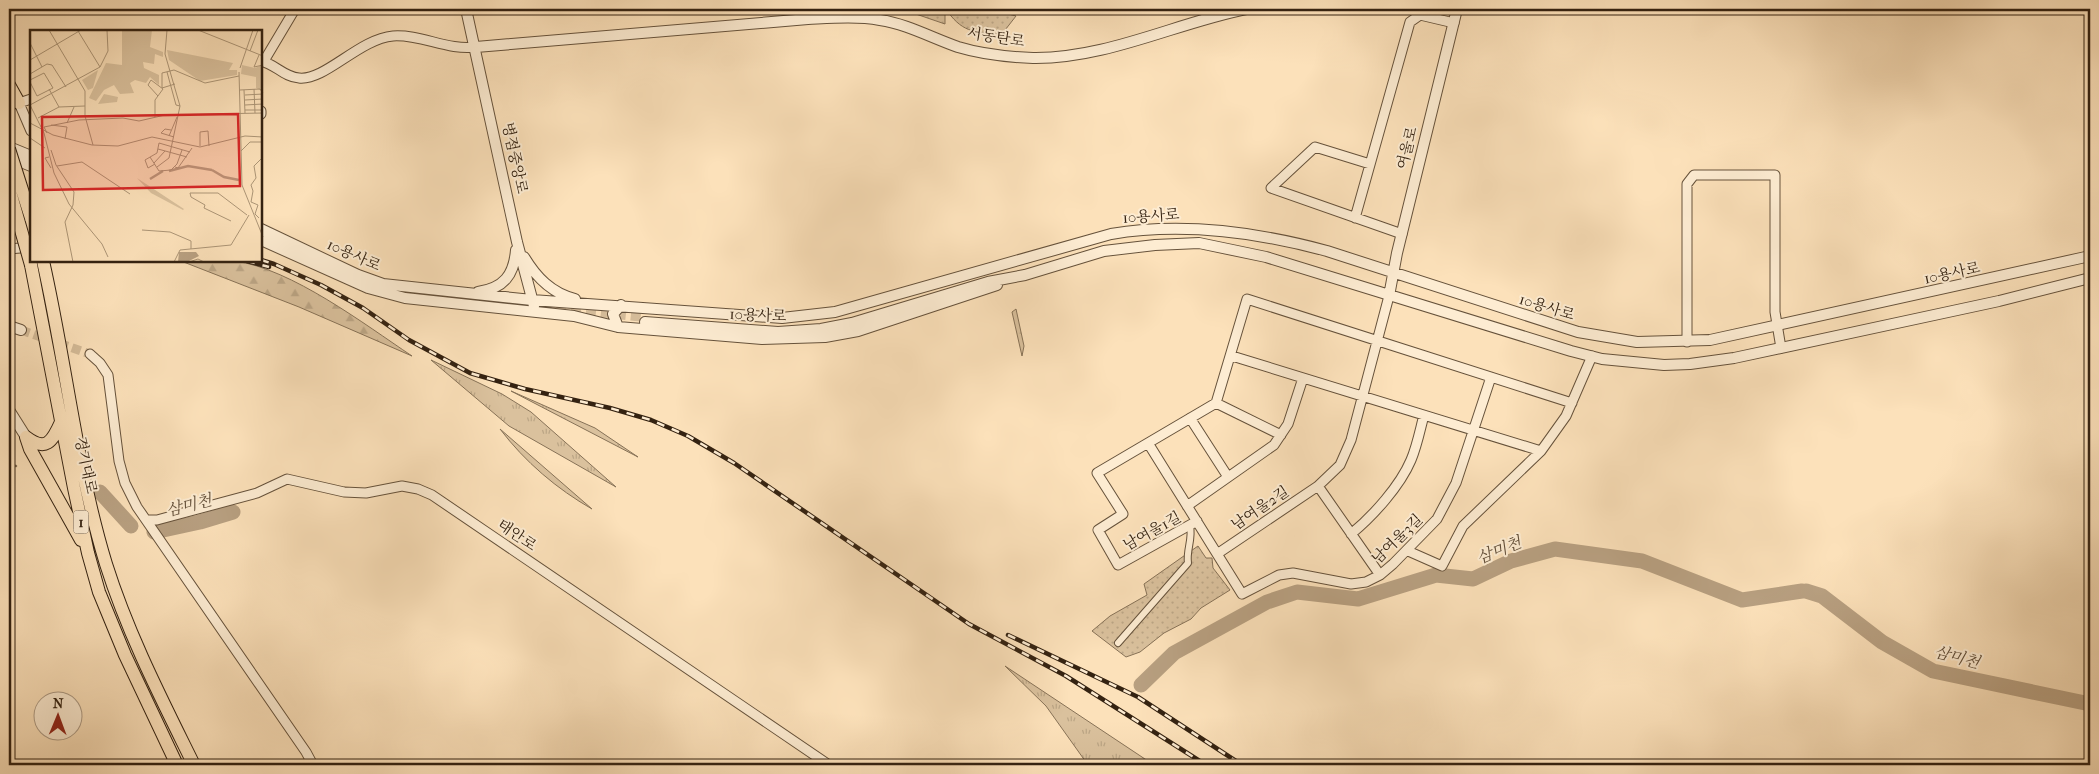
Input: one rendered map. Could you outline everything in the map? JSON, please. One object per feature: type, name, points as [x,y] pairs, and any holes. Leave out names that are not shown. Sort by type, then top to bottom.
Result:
[{"type":"main road","points":[[9,86],[25,101]]},
{"type":"main road","points":[[9,148],[30,215]]},
{"type":"main road","name":"경기대로","points":[[9,188],[30,246]]},
{"type":"main road","name":"경기대로","points":[[36,263],[46,276],[80,454],[106,564],[143,658],[194,765]]},
{"type":"main road","name":"경기대로","points":[[36,263],[61,422],[88,553],[99,592],[110,619],[177,765]]},
{"type":"main road","points":[[26,437],[33,442],[44,444],[50,442],[61,422]]},
{"type":"main road","points":[[26,437],[30,449],[88,553]]},
{"type":"street","points":[[295,9],[263,61],[288,76],[300,79],[321,72],[378,39],[393,36],[412,37],[457,48],[476,47]]},
{"type":"street","name":"병점중앙로","points":[[466,9],[476,47],[517,242],[535,312]]},
{"type":"street","name":"서동탄로","points":[[476,47],[808,19],[863,18],[897,24],[960,47],[1003,55],[1034,58],[1100,49],[1212,12],[1246,9]]},
{"type":"street","name":"여울로","points":[[1389,296],[1402,234],[1457,9]]},
{"type":"street","points":[[1355,218],[1410,22],[1420,15],[1454,23]]},
{"type":"street","points":[[25,101],[30,125]]},
{"type":"street","points":[[1370,164],[1315,147],[1271,188],[1402,234]]},
{"type":"street","points":[[9,148],[30,156]]},
{"type":"street","points":[[9,158],[30,166]]},
{"type":"street","points":[[1687,342],[1687,184],[1694,175],[1776,175],[1776,312],[1781,348]]},
{"type":"street","name":"10용사로","points":[[262,229],[358,276],[383,284],[532,300],[621,305],[755,317],[808,316],[835,312],[1111,234],[1169,228],[1213,230],[1295,242],[1578,332],[1637,342],[1687,342],[1731,337],[2090,256]]},
{"type":"street","name":"10용사로","points":[[262,240],[378,291],[429,302],[574,316],[618,327],[762,340],[825,337],[858,330],[990,288],[1007,280],[1104,251],[1155,245],[1199,243],[1266,257],[1389,296],[1592,356],[1636,363],[1690,364],[1734,358],[1999,300],[2090,278]]},
{"type":"street","points":[[455,293],[480,292],[492,289],[506,279],[515,266],[517,242]]},
{"type":"street","points":[[517,242],[533,271],[549,287],[564,296],[593,304]]},
{"type":"street","points":[[9,249],[30,247]]},
{"type":"street","name":"10용사로","points":[[1002,266],[986,276],[822,323],[779,327],[645,319],[748,331],[778,332],[821,329],[852,323],[988,282],[1007,280]]},
{"type":"street","name":"남여울2길","points":[[1217,554],[1318,486],[1340,465],[1346,454],[1363,396],[1389,296]]},
{"type":"street","points":[[1281,435],[1216,403],[1232,356],[1247,299],[1572,403]]},
{"type":"street","points":[[618,327],[613,314],[621,305]]},
{"type":"street","points":[[9,326],[21,330]]},
{"type":"street","points":[[90,354],[100,363],[108,375],[124,483],[137,507],[306,752],[313,765]]},
{"type":"street","points":[[1232,356],[1541,451]]},
{"type":"street","points":[[1408,551],[1442,566],[1463,526],[1541,451],[1566,416],[1592,356]]},
{"type":"street","name":"남여울3길","points":[[1217,554],[1242,594],[1279,575],[1307,574],[1351,584],[1366,582],[1380,576],[1408,551],[1437,519],[1456,483],[1475,431],[1491,377]]},
{"type":"street","name":"남여울1길","points":[[1187,506],[1274,445],[1288,424],[1303,378]]},
{"type":"street","name":"남여울1길","points":[[1193,523],[1118,565],[1098,530],[1123,514],[1097,473],[1216,403]]},
{"type":"street","points":[[9,410],[26,437]]},
{"type":"street","points":[[1351,534],[1366,522],[1388,496],[1411,461],[1424,415]]},
{"type":"street","points":[[1190,418],[1228,478]]},
{"type":"street","name":"남여울1길","points":[[1148,443],[1187,506],[1193,523],[1217,554]]},
{"type":"street","name":"태안로","points":[[147,520],[157,520],[257,493],[287,479],[344,492],[366,493],[402,486],[418,489],[432,496],[829,765]]},
{"type":"street","points":[[1318,486],[1380,576]]},
{"type":"street","points":[[1118,643],[1188,563],[1187,556],[1193,523]]},
{"type":"green space","points":[[910,9],[945,9],[945,24],[910,12]]},
{"type":"green space","points":[[951,9],[989,9],[1016,16],[1002,34],[985,33],[972,31],[960,24],[948,12]]},
{"type":"green space","points":[[184,262],[239,262],[257,266],[280,275],[327,299],[412,356],[299,307]]},
{"type":"green space","points":[[1016,309],[1024,346],[1022,356],[1012,312]]},
{"type":"green space","points":[[431,360],[502,394],[531,412],[616,487],[509,426]]},
{"type":"green space","points":[[511,391],[595,428],[638,457]]},
{"type":"green space","points":[[500,429],[592,509],[566,493],[542,474],[520,453]]},
{"type":"green space","points":[[1198,546],[1206,558],[1212,558],[1213,568],[1230,590],[1201,608],[1191,619],[1164,633],[1140,652],[1126,657],[1092,631],[1110,616],[1147,595],[1144,584]]},
{"type":"green space","points":[[1005,666],[1154,765],[1088,765],[1046,706]]},
{"type":"waterway","name":"삼미천","points":[[9,465],[16,466]]},
{"type":"waterway","name":"삼미천","points":[[100,492],[131,526]]},
{"type":"waterway","name":"삼미천","points":[[154,532],[200,522],[233,512]]},
{"type":"waterway","name":"삼미천","points":[[1141,685],[1174,653],[1267,602],[1297,592],[1358,599],[1436,575],[1473,579],[1511,561],[1555,549],[1642,561],[1742,600],[1802,591]]},
{"type":"waterway","name":"삼미천","points":[[1806,591],[1822,596],[1882,642],[1933,671],[2090,704]]},
{"type":"tunnel","points":[[422,293],[645,317]]},
{"type":"tunnel","points":[[21,330],[90,354]]},
{"type":"railway","points":[[9,192],[30,199]]},
{"type":"railway","points":[[262,260],[321,285],[363,308],[409,340],[470,373],[525,389],[610,408],[651,420],[688,436],[734,463],[969,624],[1066,676],[1206,765]]},
{"type":"railway","points":[[251,262],[269,267]]},
{"type":"railway","points":[[1008,635],[1138,697],[1242,765]]}]
